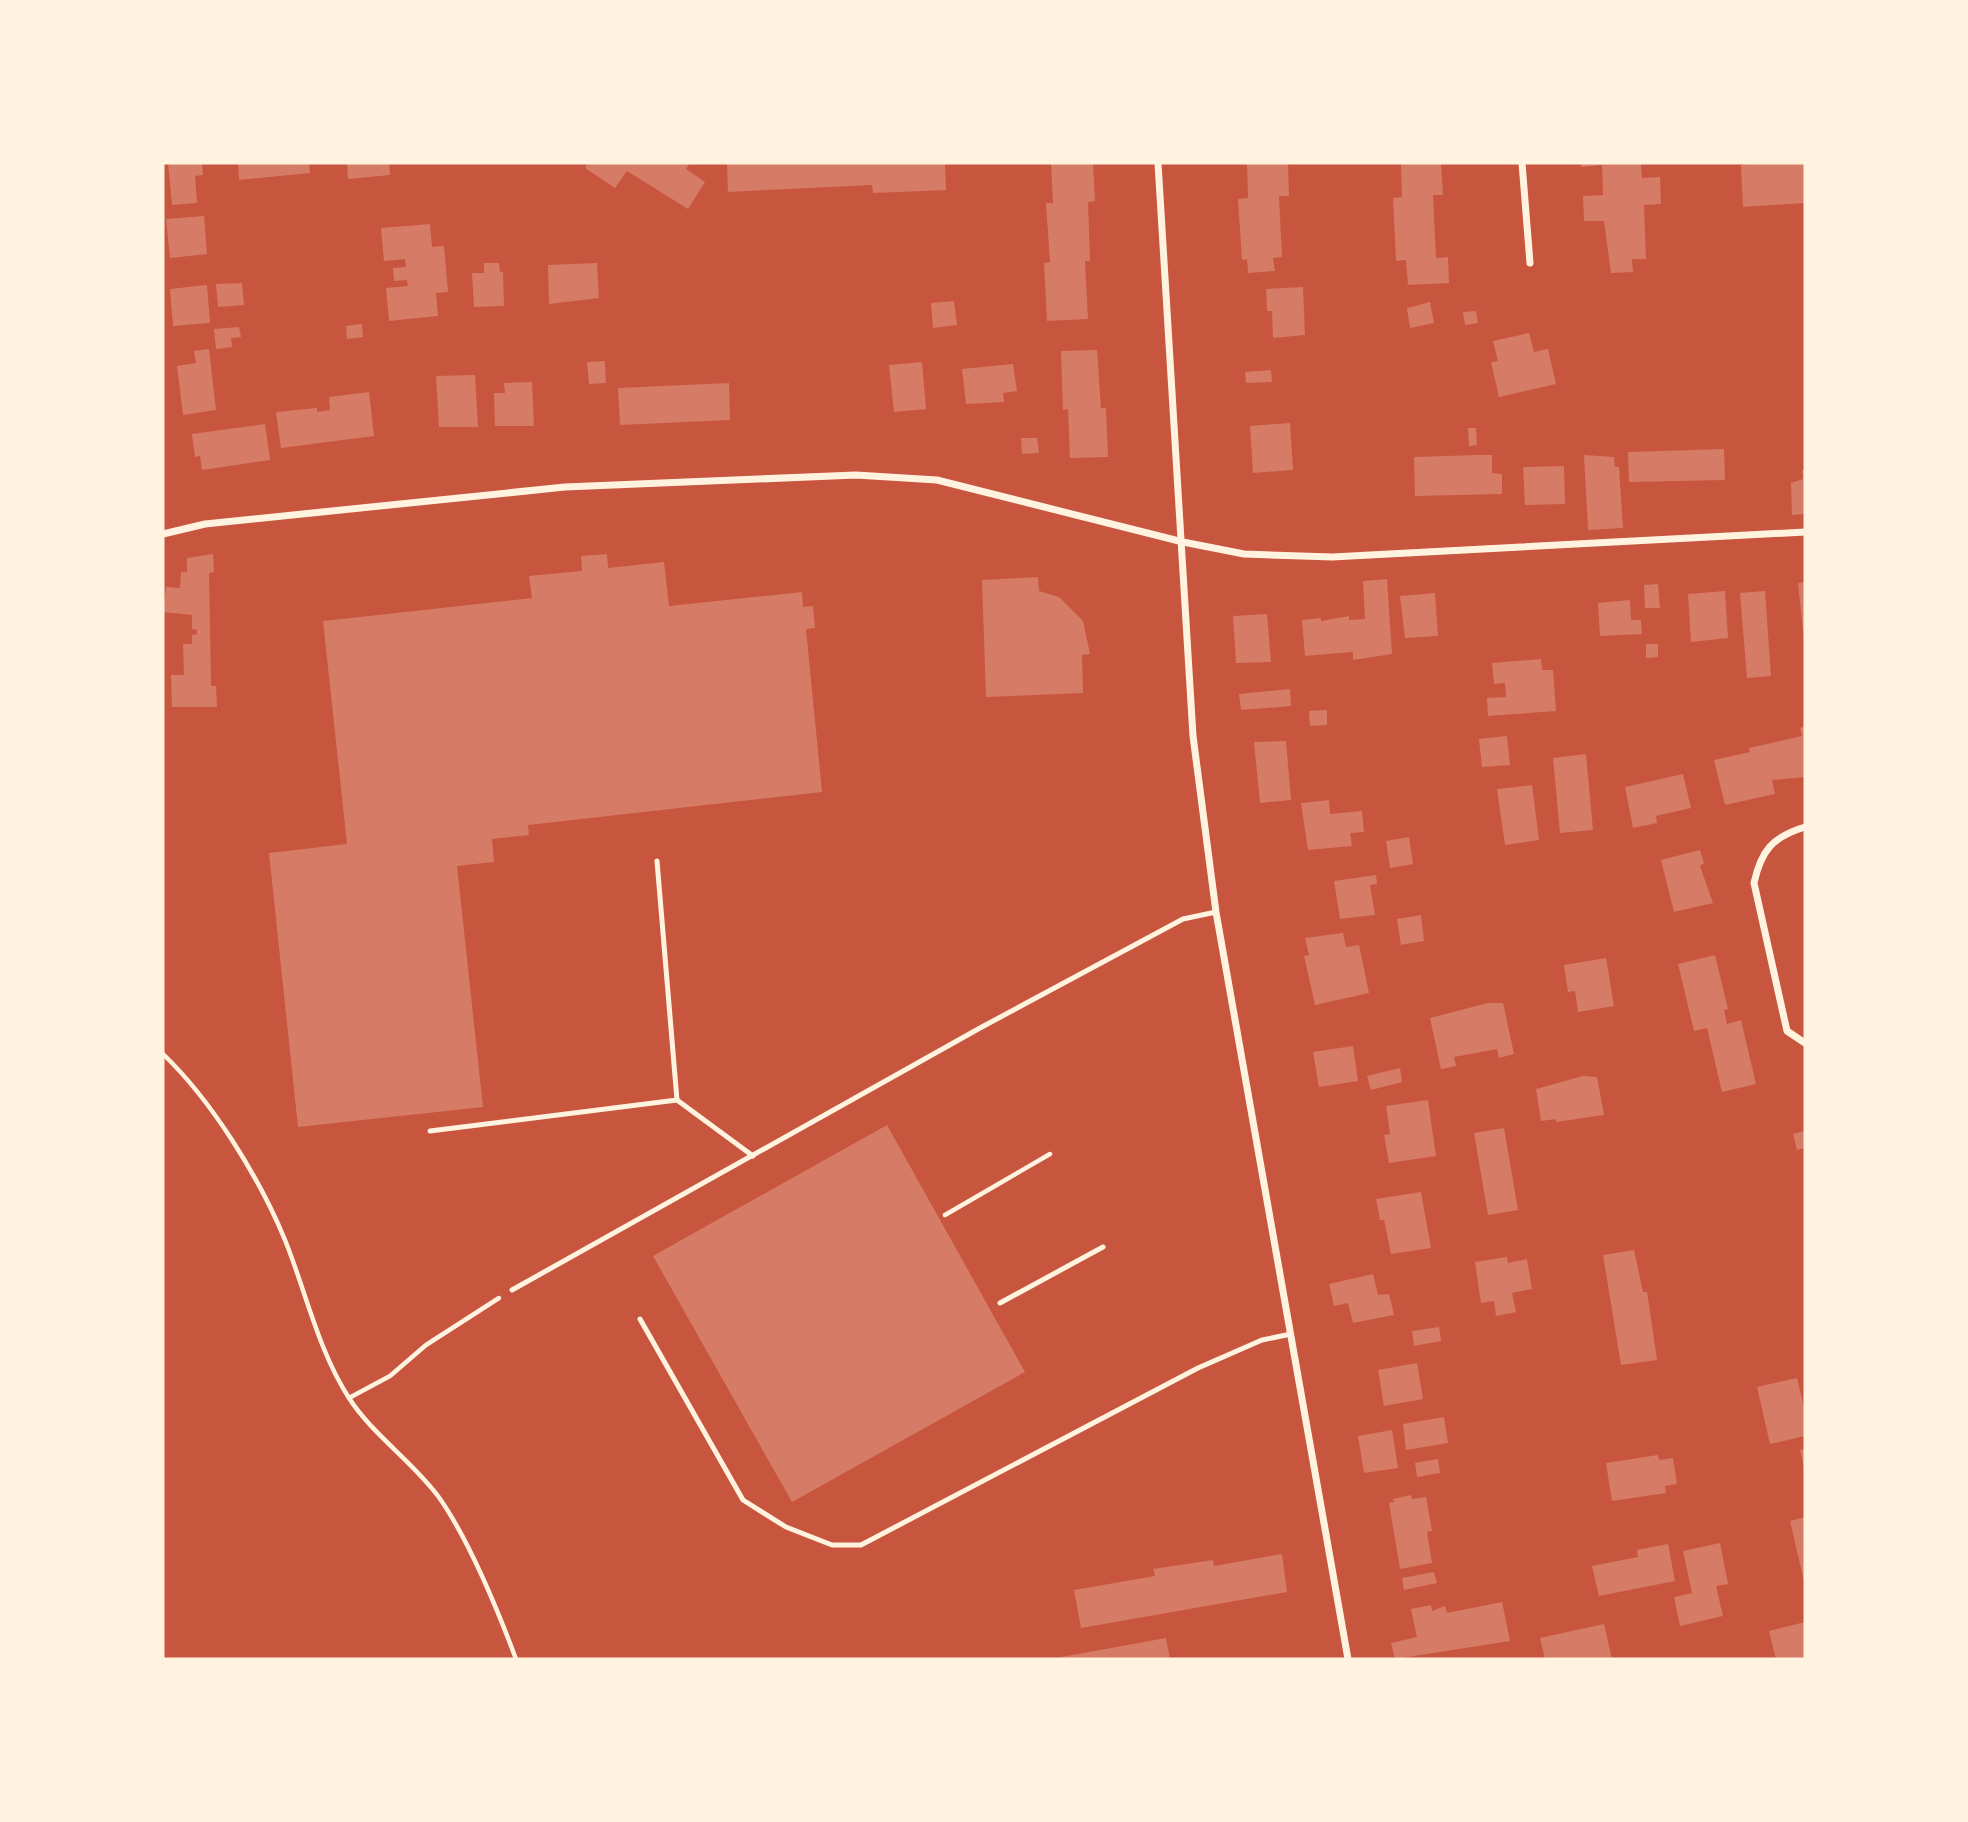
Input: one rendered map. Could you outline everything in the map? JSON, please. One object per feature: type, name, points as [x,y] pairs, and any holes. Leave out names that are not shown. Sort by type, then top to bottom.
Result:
[{"type":"street","points":[[1158,163],[1193,736],[1216,912],[1348,1659]]},
{"type":"street","points":[[1522,163],[1530,263]]},
{"type":"street","points":[[163,534],[205,524],[565,487],[856,475],[937,480],[1183,542],[1258,555],[1332,556],[1805,532]]},
{"type":"street","points":[[1805,827],[1771,844],[1759,860],[1754,883],[1787,1031],[1805,1043]]},
{"type":"lane","points":[[657,861],[677,1100]]},
{"type":"lane","points":[[512,1290],[1183,919],[1216,912]]},
{"type":"lane","points":[[429,1131],[677,1100],[753,1156]]},
{"type":"lane","points":[[1000,1303],[1103,1247]]},
{"type":"lane","points":[[640,1319],[743,1500],[786,1527],[832,1545],[861,1545],[1198,1368],[1262,1340],[1291,1334]]},
{"type":"path","points":[[163,1055],[216,1117],[257,1185],[284,1238],[322,1344],[349,1398],[438,1497],[477,1568],[516,1659]]},
{"type":"path","points":[[945,1215],[1050,1154]]},
{"type":"path","points":[[349,1398],[390,1376],[426,1345],[512,1290]]},
{"type":"building","points":[[168,163],[202,163],[203,175],[195,176],[197,203],[172,205]]},
{"type":"building","points":[[238,163],[309,163],[310,173],[239,180]]},
{"type":"building","points":[[347,163],[389,163],[390,175],[348,179]]},
{"type":"building","points":[[588,163],[690,163],[686,169],[705,182],[688,209],[627,171],[615,188],[585,168]]},
{"type":"building","points":[[727,163],[945,163],[946,190],[873,193],[872,185],[728,192]]},
{"type":"building","points":[[1051,163],[1093,163],[1095,201],[1088,202],[1090,261],[1085,261],[1088,319],[1047,321],[1044,263],[1050,262],[1046,203],[1053,203]]},
{"type":"building","points":[[1247,163],[1288,163],[1289,196],[1279,196],[1282,257],[1273,258],[1275,271],[1248,273],[1247,259],[1242,260],[1238,199],[1248,198]]},
{"type":"building","points":[[1401,163],[1441,163],[1443,195],[1433,195],[1436,258],[1448,257],[1449,283],[1408,285],[1406,260],[1396,261],[1393,198],[1402,197]]},
{"type":"building","points":[[1581,163],[1641,163],[1642,178],[1660,177],[1661,204],[1644,205],[1646,259],[1632,259],[1633,272],[1611,273],[1604,221],[1584,221],[1583,196],[1603,195],[1602,165],[1581,167]]},
{"type":"building","points":[[1805,163],[1805,203],[1743,207],[1741,165]]},
{"type":"building","points":[[204,216],[207,254],[170,258],[166,219]]},
{"type":"building","points":[[430,224],[432,247],[444,246],[448,292],[436,293],[438,316],[389,321],[386,288],[408,286],[407,280],[394,281],[393,268],[406,267],[405,259],[384,261],[381,228]]},
{"type":"building","points":[[484,263],[499,263],[500,272],[503,272],[504,306],[474,307],[472,273],[484,273]]},
{"type":"building","points":[[597,263],[599,298],[549,304],[548,265]]},
{"type":"building","points":[[242,283],[244,305],[218,307],[216,284]]},
{"type":"building","points":[[207,285],[210,323],[173,326],[170,289]]},
{"type":"building","points":[[1303,287],[1305,335],[1273,338],[1272,311],[1267,311],[1266,289]]},
{"type":"building","points":[[954,301],[957,325],[933,328],[931,303]]},
{"type":"building","points":[[1430,302],[1434,323],[1410,328],[1407,308]]},
{"type":"building","points":[[1476,311],[1478,323],[1465,325],[1463,312]]},
{"type":"building","points":[[362,324],[363,337],[347,339],[346,326]]},
{"type":"building","points":[[239,327],[241,337],[231,338],[232,347],[216,349],[214,329]]},
{"type":"building","points":[[1529,333],[1534,352],[1548,349],[1556,384],[1499,397],[1491,362],[1498,361],[1493,341]]},
{"type":"building","points":[[209,349],[216,410],[183,415],[177,366],[196,363],[194,351]]},
{"type":"building","points":[[1097,350],[1101,408],[1106,408],[1108,457],[1070,458],[1068,409],[1063,410],[1061,351]]},
{"type":"building","points":[[605,361],[606,383],[589,384],[587,362]]},
{"type":"building","points":[[922,362],[926,409],[894,412],[889,365]]},
{"type":"building","points":[[1013,364],[1017,391],[1003,393],[1004,402],[966,404],[962,369]]},
{"type":"building","points":[[1271,370],[1272,382],[1246,383],[1245,372]]},
{"type":"building","points":[[475,375],[478,427],[439,427],[436,376]]},
{"type":"building","points":[[532,382],[534,426],[495,426],[494,393],[505,393],[504,383]]},
{"type":"building","points":[[729,383],[730,420],[620,425],[618,388]]},
{"type":"building","points":[[369,392],[374,436],[281,448],[276,412],[317,408],[317,412],[330,410],[329,397]]},
{"type":"building","points":[[1290,423],[1293,470],[1253,473],[1250,426]]},
{"type":"building","points":[[265,424],[270,460],[202,470],[200,456],[195,457],[192,434]]},
{"type":"building","points":[[1468,428],[1476,428],[1477,445],[1469,446]]},
{"type":"building","points":[[1021,438],[1037,438],[1039,453],[1022,454]]},
{"type":"building","points":[[1724,449],[1725,480],[1629,482],[1628,452]]},
{"type":"building","points":[[1492,455],[1492,473],[1502,474],[1502,494],[1415,496],[1414,457]]},
{"type":"building","points":[[1584,455],[1614,457],[1615,467],[1619,467],[1623,528],[1588,530]]},
{"type":"building","points":[[1564,466],[1565,504],[1525,505],[1523,467]]},
{"type":"building","points":[[1802,470],[1805,470],[1805,514],[1792,515],[1791,483],[1803,479]]},
{"type":"building","points":[[213,554],[214,572],[209,573],[211,686],[216,686],[217,707],[172,707],[171,675],[184,675],[183,644],[192,644],[192,635],[197,634],[197,630],[192,629],[192,615],[163,612],[166,587],[180,588],[181,572],[187,572],[187,558]]},
{"type":"building","points":[[607,554],[608,568],[664,562],[669,606],[802,592],[803,607],[813,606],[815,628],[806,629],[822,792],[528,825],[529,835],[492,839],[494,862],[457,866],[483,1107],[298,1127],[269,853],[347,844],[323,621],[532,598],[529,576],[582,571],[581,556]]},
{"type":"building","points":[[1038,577],[1039,591],[1059,597],[1083,621],[1090,654],[1082,655],[1083,693],[986,697],[982,580]]},
{"type":"building","points":[[1387,579],[1392,654],[1353,660],[1353,652],[1305,656],[1302,620],[1321,618],[1321,621],[1349,616],[1349,620],[1365,619],[1363,581]]},
{"type":"building","points":[[1805,582],[1805,640],[1804,640],[1798,583]]},
{"type":"building","points":[[1658,584],[1660,608],[1645,608],[1644,585]]},
{"type":"building","points":[[1725,591],[1728,638],[1691,642],[1688,594]]},
{"type":"building","points":[[1765,591],[1771,676],[1747,678],[1740,593]]},
{"type":"building","points":[[1435,593],[1438,636],[1405,638],[1400,596]]},
{"type":"building","points":[[1630,600],[1631,620],[1641,620],[1642,634],[1600,636],[1598,603]]},
{"type":"building","points":[[1267,614],[1271,662],[1236,663],[1233,616]]},
{"type":"building","points":[[1646,644],[1658,644],[1658,657],[1646,658]]},
{"type":"building","points":[[1541,659],[1542,670],[1553,670],[1556,711],[1488,716],[1487,698],[1506,697],[1505,683],[1494,684],[1492,663]]},
{"type":"building","points":[[1290,689],[1291,706],[1241,710],[1239,694]]},
{"type":"building","points":[[1327,710],[1327,725],[1310,726],[1309,711]]},
{"type":"building","points":[[1805,726],[1805,777],[1772,780],[1775,794],[1725,805],[1714,760],[1750,752],[1749,748],[1802,736],[1800,728]]},
{"type":"building","points":[[1507,736],[1510,765],[1482,767],[1479,739]]},
{"type":"building","points":[[1286,741],[1291,800],[1260,803],[1254,742]]},
{"type":"building","points":[[1586,754],[1593,830],[1560,833],[1553,758]]},
{"type":"building","points":[[1683,774],[1691,808],[1656,816],[1657,823],[1633,828],[1625,787]]},
{"type":"building","points":[[1532,785],[1539,840],[1505,845],[1497,789]]},
{"type":"building","points":[[1329,800],[1330,814],[1362,811],[1364,832],[1350,833],[1352,846],[1308,850],[1301,803]]},
{"type":"building","points":[[1409,837],[1413,864],[1390,868],[1386,841]]},
{"type":"building","points":[[1700,850],[1704,863],[1700,866],[1713,903],[1674,912],[1661,860]]},
{"type":"building","points":[[1376,875],[1377,884],[1370,885],[1375,915],[1340,919],[1334,881]]},
{"type":"building","points":[[1421,915],[1424,941],[1401,945],[1397,919]]},
{"type":"building","points":[[1343,933],[1346,947],[1359,945],[1369,993],[1315,1005],[1304,956],[1309,955],[1305,938]]},
{"type":"building","points":[[1715,955],[1728,1009],[1724,1010],[1727,1024],[1741,1020],[1756,1084],[1722,1092],[1707,1028],[1694,1031],[1678,964]]},
{"type":"building","points":[[1606,958],[1614,1006],[1578,1012],[1575,991],[1568,992],[1564,965]]},
{"type":"building","points":[[1488,1003],[1503,1003],[1514,1054],[1499,1058],[1497,1049],[1454,1057],[1456,1066],[1441,1069],[1430,1018]]},
{"type":"building","points":[[1353,1046],[1358,1081],[1319,1087],[1313,1052]]},
{"type":"building","points":[[1400,1068],[1402,1082],[1371,1090],[1367,1076]]},
{"type":"building","points":[[1583,1076],[1597,1077],[1604,1115],[1556,1122],[1556,1119],[1541,1121],[1536,1089]]},
{"type":"building","points":[[1428,1100],[1436,1156],[1389,1163],[1384,1135],[1390,1134],[1386,1106]]},
{"type":"building","points":[[887,1125],[1025,1372],[792,1502],[653,1256]]},
{"type":"building","points":[[1504,1128],[1518,1210],[1488,1215],[1474,1133]]},
{"type":"building","points":[[1804,1131],[1805,1148],[1797,1150],[1793,1134]]},
{"type":"building","points":[[1421,1192],[1431,1248],[1391,1254],[1384,1220],[1380,1220],[1376,1199]]},
{"type":"building","points":[[1634,1250],[1643,1292],[1647,1292],[1657,1360],[1621,1365],[1603,1255]]},
{"type":"building","points":[[1507,1257],[1508,1263],[1527,1259],[1532,1289],[1512,1293],[1516,1312],[1496,1316],[1494,1301],[1481,1303],[1475,1262]]},
{"type":"building","points":[[1373,1274],[1378,1295],[1389,1294],[1394,1315],[1353,1323],[1348,1303],[1334,1306],[1329,1284]]},
{"type":"building","points":[[1439,1327],[1441,1341],[1414,1346],[1412,1331]]},
{"type":"building","points":[[1417,1363],[1423,1399],[1384,1406],[1378,1370]]},
{"type":"building","points":[[1797,1378],[1805,1411],[1805,1436],[1770,1444],[1757,1387]]},
{"type":"building","points":[[1444,1417],[1448,1443],[1406,1450],[1403,1424]]},
{"type":"building","points":[[1392,1430],[1398,1468],[1364,1473],[1358,1436]]},
{"type":"building","points":[[1805,1449],[1805,1468],[1804,1468],[1800,1450]]},
{"type":"building","points":[[1658,1455],[1659,1460],[1673,1458],[1677,1484],[1665,1486],[1666,1493],[1612,1501],[1606,1463]]},
{"type":"building","points":[[1438,1459],[1440,1473],[1417,1477],[1415,1463]]},
{"type":"building","points":[[1411,1495],[1412,1499],[1426,1497],[1432,1531],[1427,1532],[1432,1563],[1400,1569],[1389,1503],[1394,1502],[1393,1499]]},
{"type":"building","points":[[1805,1517],[1805,1581],[1804,1581],[1790,1521]]},
{"type":"building","points":[[1720,1543],[1728,1584],[1716,1586],[1723,1616],[1680,1626],[1674,1597],[1692,1593],[1683,1551]]},
{"type":"building","points":[[1668,1544],[1675,1581],[1599,1596],[1592,1566],[1638,1557],[1637,1550]]},
{"type":"building","points":[[1282,1554],[1287,1592],[1081,1628],[1074,1590],[1155,1576],[1153,1569],[1213,1560],[1214,1566]]},
{"type":"building","points":[[1434,1572],[1437,1583],[1404,1590],[1402,1578]]},
{"type":"building","points":[[1502,1602],[1510,1641],[1395,1659],[1391,1643],[1417,1637],[1411,1609],[1431,1605],[1432,1611],[1445,1606],[1447,1613]]},
{"type":"building","points":[[1805,1622],[1805,1659],[1776,1659],[1769,1631]]},
{"type":"building","points":[[1604,1624],[1612,1659],[1545,1659],[1540,1638]]},
{"type":"building","points":[[1166,1638],[1170,1659],[1056,1659],[1056,1658]]}]
